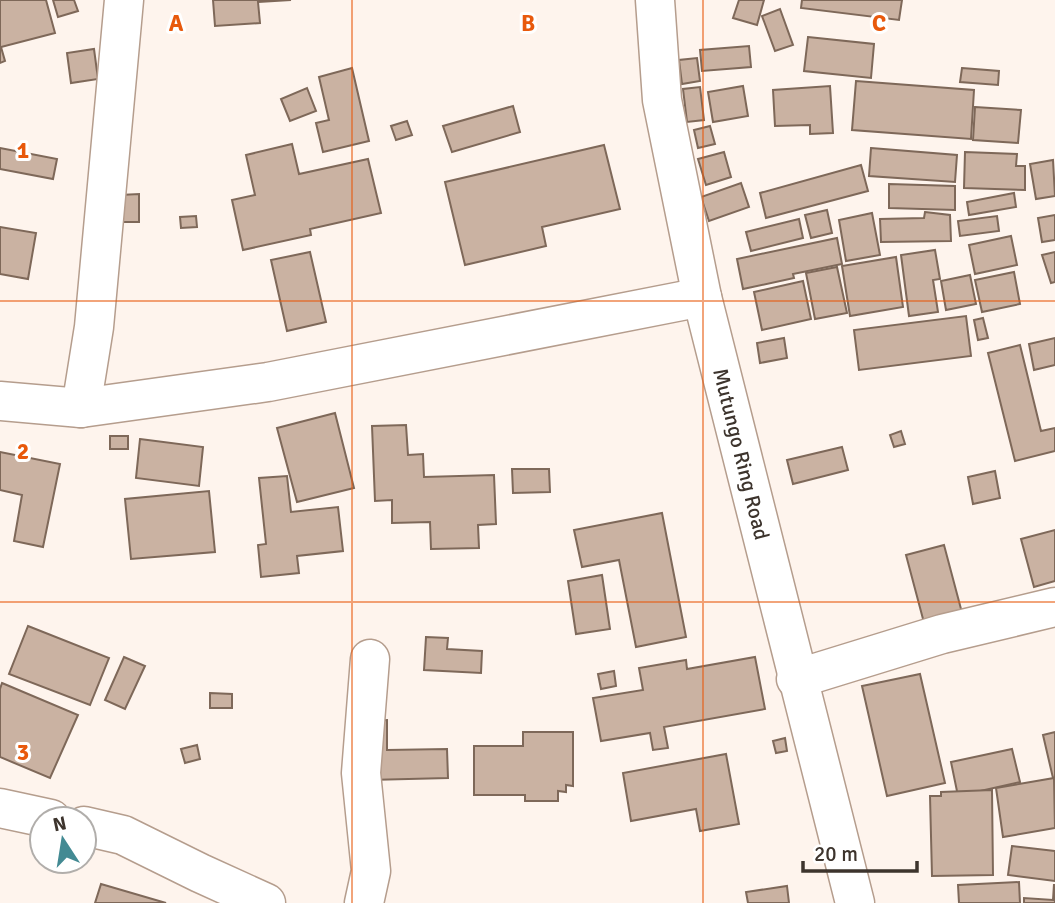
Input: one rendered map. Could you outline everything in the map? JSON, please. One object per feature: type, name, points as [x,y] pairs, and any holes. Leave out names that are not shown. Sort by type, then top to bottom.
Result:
[{"type":"street","points":[[81,408],[94,327],[124,0]]},
{"type":"street","name":"Mutungo Ring Road","points":[[655,0],[662,100],[702,297],[796,679],[855,903]]},
{"type":"street","points":[[0,401],[81,408],[268,382],[702,297]]},
{"type":"street","points":[[796,679],[942,634],[1055,607]]},
{"type":"street","points":[[364,903],[371,871],[361,773],[370,659]]},
{"type":"street","points":[[0,808],[28,814]]},
{"type":"street","points":[[98,829],[123,835],[266,903]]},
{"type":"building","points":[[0,0],[46,0],[55,33],[1,47],[5,61],[0,63]]},
{"type":"building","points":[[53,0],[74,0],[78,11],[58,17]]},
{"type":"building","points":[[213,0],[291,0],[258,2],[260,23],[215,26]]},
{"type":"building","points":[[739,0],[764,0],[757,25],[733,18]]},
{"type":"building","points":[[802,0],[902,0],[899,20],[801,8]]},
{"type":"building","points":[[780,9],[793,45],[775,51],[762,16]]},
{"type":"building","points":[[808,37],[874,44],[871,78],[804,71]]},
{"type":"building","points":[[749,46],[751,67],[702,71],[700,50]]},
{"type":"building","points":[[94,49],[98,79],[71,83],[67,53]]},
{"type":"building","points":[[697,58],[700,81],[682,84],[679,60]]},
{"type":"building","points":[[352,68],[369,141],[323,152],[316,123],[329,120],[319,77]]},
{"type":"building","points":[[962,68],[999,71],[998,85],[960,82]]},
{"type":"building","points":[[856,81],[974,90],[971,139],[852,130]]},
{"type":"building","points":[[743,86],[748,116],[713,122],[708,92]]},
{"type":"building","points":[[830,86],[833,133],[810,134],[810,125],[775,126],[773,90]]},
{"type":"building","points":[[700,87],[704,120],[687,122],[683,89]]},
{"type":"building","points":[[307,88],[316,111],[290,121],[281,99]]},
{"type":"building","points":[[513,106],[520,132],[452,152],[443,126]]},
{"type":"building","points":[[975,107],[1021,110],[1018,143],[973,140]]},
{"type":"building","points":[[407,121],[412,135],[396,140],[391,126]]},
{"type":"building","points":[[710,126],[715,144],[698,148],[694,130]]},
{"type":"building","points":[[292,144],[299,174],[368,159],[381,213],[310,229],[311,235],[243,250],[232,200],[255,195],[246,155]]},
{"type":"building","points":[[604,145],[620,209],[542,227],[546,246],[465,265],[445,182]]},
{"type":"building","points":[[0,148],[57,159],[53,179],[0,169]]},
{"type":"building","points":[[871,148],[957,155],[955,182],[869,176]]},
{"type":"building","points":[[724,152],[731,177],[706,185],[698,159]]},
{"type":"building","points":[[965,152],[1017,154],[1016,166],[1025,166],[1025,190],[964,188]]},
{"type":"building","points":[[1053,160],[1055,196],[1036,199],[1030,164]]},
{"type":"building","points":[[861,165],[868,191],[766,218],[760,193]]},
{"type":"building","points":[[741,183],[749,207],[709,221],[701,197]]},
{"type":"building","points":[[889,184],[955,186],[955,210],[889,208]]},
{"type":"building","points":[[1014,193],[1016,207],[969,215],[967,202]]},
{"type":"building","points":[[139,194],[139,222],[120,222],[120,195]]},
{"type":"building","points":[[827,210],[832,233],[811,238],[805,215]]},
{"type":"building","points":[[925,212],[950,215],[951,241],[881,242],[880,219],[924,218]]},
{"type":"building","points":[[872,213],[880,255],[846,261],[839,220]]},
{"type":"building","points":[[1055,215],[1055,240],[1042,242],[1038,218]]},
{"type":"building","points":[[196,216],[197,227],[181,228],[180,217]]},
{"type":"building","points":[[997,216],[999,231],[960,236],[958,221]]},
{"type":"building","points":[[799,219],[803,238],[751,251],[746,232]]},
{"type":"building","points":[[0,227],[36,233],[28,279],[0,274]]},
{"type":"building","points":[[1011,236],[1017,265],[975,274],[969,245]]},
{"type":"building","points":[[837,238],[842,264],[793,274],[794,278],[743,289],[737,259]]},
{"type":"building","points":[[935,250],[940,279],[933,280],[938,312],[909,316],[901,255]]},
{"type":"building","points":[[310,252],[326,322],[287,331],[271,260]]},
{"type":"building","points":[[1055,252],[1055,282],[1051,283],[1042,255]]},
{"type":"building","points":[[896,257],[903,307],[850,316],[842,266]]},
{"type":"building","points":[[837,267],[847,313],[815,319],[806,273]]},
{"type":"building","points":[[1014,272],[1020,304],[982,312],[975,280]]},
{"type":"building","points":[[970,275],[976,304],[946,310],[941,281]]},
{"type":"building","points":[[803,281],[811,319],[762,330],[754,292]]},
{"type":"building","points":[[966,316],[971,356],[859,370],[854,330]]},
{"type":"building","points":[[983,318],[988,338],[978,340],[974,320]]},
{"type":"building","points":[[784,338],[787,358],[760,363],[757,343]]},
{"type":"building","points":[[1055,338],[1055,365],[1034,370],[1029,344]]},
{"type":"building","points":[[1020,345],[1041,431],[1055,428],[1055,451],[1015,461],[988,353]]},
{"type":"building","points":[[335,413],[354,488],[297,502],[277,428]]},
{"type":"building","points":[[406,425],[408,455],[423,454],[424,477],[494,475],[496,524],[478,525],[479,548],[431,549],[430,522],[392,523],[392,500],[375,501],[372,426]]},
{"type":"building","points":[[901,431],[905,444],[894,447],[890,435]]},
{"type":"building","points":[[110,436],[128,436],[128,449],[110,449]]},
{"type":"building","points":[[140,439],[203,447],[199,486],[136,478]]},
{"type":"building","points":[[842,447],[848,470],[793,484],[787,460]]},
{"type":"building","points":[[0,452],[60,464],[43,547],[14,541],[22,495],[0,490]]},
{"type":"building","points":[[512,469],[549,469],[550,492],[513,493]]},
{"type":"building","points":[[995,471],[1000,498],[973,504],[968,477]]},
{"type":"building","points":[[287,476],[291,512],[338,507],[343,551],[297,556],[299,573],[261,577],[258,545],[266,544],[259,478]]},
{"type":"building","points":[[209,491],[215,552],[131,559],[125,499]]},
{"type":"building","points":[[662,513],[686,637],[636,647],[619,560],[582,567],[574,530]]},
{"type":"building","points":[[1055,530],[1055,581],[1034,587],[1021,539]]},
{"type":"building","points":[[944,545],[965,624],[927,634],[906,555]]},
{"type":"building","points":[[602,575],[610,629],[576,634],[568,581]]},
{"type":"building","points":[[28,626],[109,658],[90,705],[9,674]]},
{"type":"building","points":[[426,637],[448,638],[447,649],[482,651],[481,673],[424,670]]},
{"type":"building","points":[[124,657],[145,666],[125,709],[105,700]]},
{"type":"building","points":[[755,657],[765,709],[664,727],[668,748],[653,750],[650,733],[601,741],[593,698],[643,690],[639,668],[686,660],[687,669]]},
{"type":"building","points":[[614,671],[616,686],[601,689],[598,674]]},
{"type":"building","points":[[920,674],[945,783],[887,796],[862,686]]},
{"type":"building","points":[[2,683],[78,715],[50,778],[0,757]]},
{"type":"building","points":[[210,693],[232,694],[232,708],[210,708]]},
{"type":"building","points":[[387,720],[387,750],[447,749],[448,778],[369,780],[369,721]]},
{"type":"building","points":[[523,732],[573,732],[573,786],[566,785],[566,792],[558,791],[558,801],[525,801],[525,795],[474,795],[474,746],[523,746]]},
{"type":"building","points":[[1055,732],[1055,777],[1053,778],[1043,735]]},
{"type":"building","points":[[785,738],[787,751],[776,753],[773,741]]},
{"type":"building","points":[[197,745],[200,759],[185,763],[181,749]]},
{"type":"building","points":[[1012,749],[1020,782],[958,796],[951,762]]},
{"type":"building","points":[[726,754],[739,824],[700,831],[696,809],[631,821],[623,773]]},
{"type":"building","points":[[1054,778],[1055,828],[1003,837],[996,788]]},
{"type":"building","points":[[992,790],[993,875],[932,876],[930,796],[941,796],[941,792]]},
{"type":"building","points":[[1012,846],[1055,851],[1055,881],[1008,875]]},
{"type":"building","points":[[1019,882],[1020,903],[959,903],[958,885]]},
{"type":"building","points":[[101,884],[166,903],[95,903]]},
{"type":"building","points":[[1054,884],[1055,903],[1024,903],[1024,898],[1053,900]]},
{"type":"building","points":[[787,886],[789,903],[748,903],[746,892]]}]
